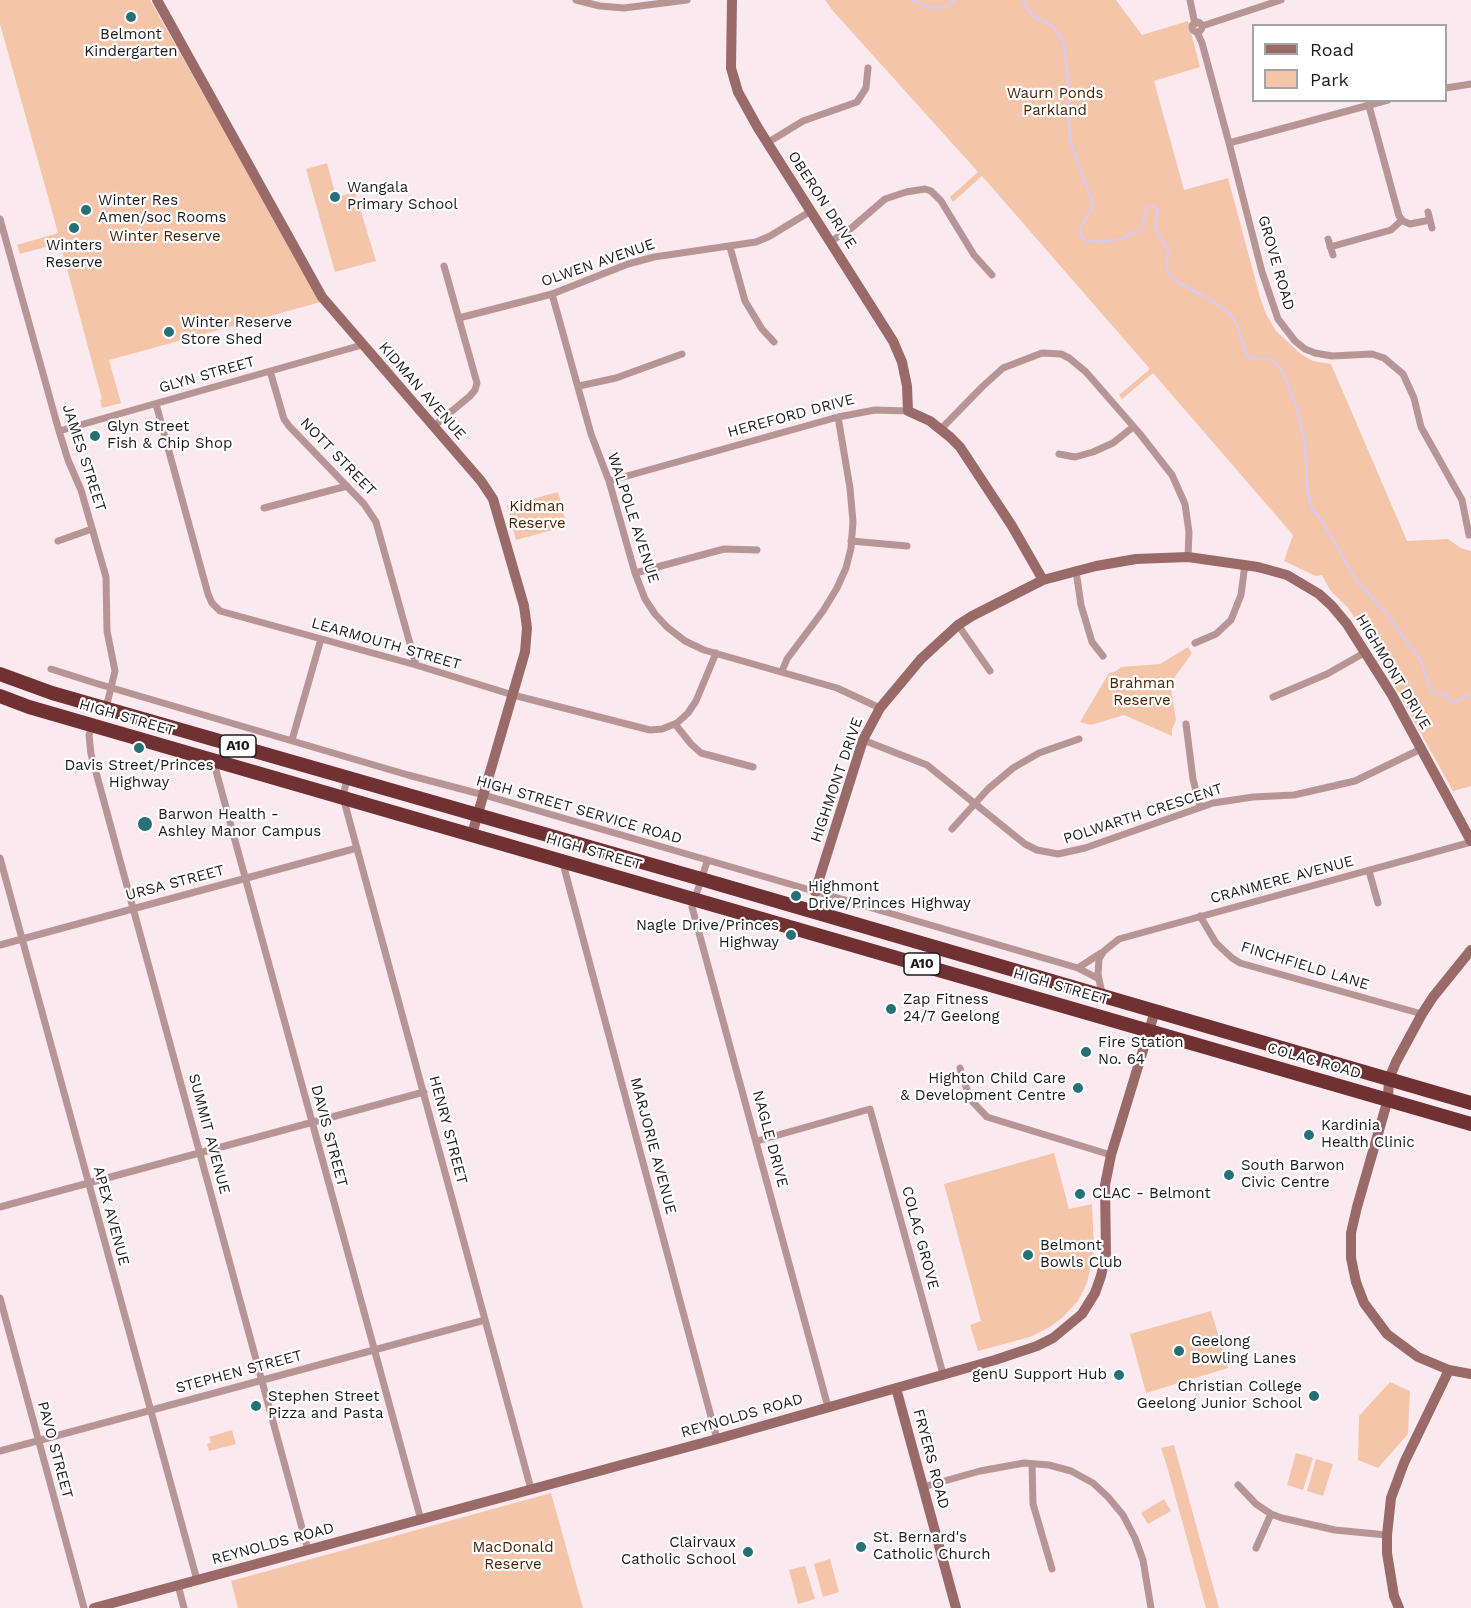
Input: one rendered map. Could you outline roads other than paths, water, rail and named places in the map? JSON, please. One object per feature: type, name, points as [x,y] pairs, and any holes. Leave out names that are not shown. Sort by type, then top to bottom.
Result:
[{"type":"highway","name":"HIGH STREET","points":[[0,673],[52,693],[1155,1011]]},
{"type":"highway","name":"HIGH STREET","points":[[0,696],[29,707],[1149,1029]]},
{"type":"highway","points":[[93,725],[104,707]]},
{"type":"highway","name":"COLAC ROAD","points":[[1155,1011],[1389,1089],[1471,1124]]},
{"type":"highway","name":"COLAC ROAD","points":[[1149,1029],[1389,1089],[1471,1103]]},
{"type":"street","name":"KIDMAN AVENUE","points":[[157,0],[322,297],[481,481],[493,499],[524,606],[527,628],[525,652],[472,834]]},
{"type":"street","points":[[576,0],[600,6],[624,8],[687,0]]},
{"type":"street","name":"OBERON DRIVE","points":[[732,0],[730,52],[734,81],[744,105],[893,341],[902,362],[907,386],[908,411]]},
{"type":"street","name":"GROVE ROAD","points":[[1190,0],[1262,272],[1278,319],[1295,341],[1305,349],[1332,356],[1372,354],[1383,358],[1403,374],[1414,398],[1421,427],[1462,500],[1469,535]]},
{"type":"street","points":[[1199,27],[1281,0]]},
{"type":"street","points":[[767,143],[803,121],[857,102],[866,88],[868,68]]},
{"type":"street","points":[[1447,88],[1471,84]]},
{"type":"street","points":[[1229,143],[1382,102]]},
{"type":"street","points":[[1369,106],[1397,212],[1402,220],[1411,224],[1430,220]]},
{"type":"street","points":[[831,241],[848,231],[885,199],[925,189],[931,191],[941,201],[974,255],[992,275]]},
{"type":"street","name":"OLWEN AVENUE","points":[[459,318],[552,294],[642,260],[666,254],[730,247],[763,239],[811,211]]},
{"type":"street","points":[[1428,212],[1432,228]]},
{"type":"street","name":"JAMES STREET","points":[[0,219],[67,459],[81,490],[106,577],[106,631],[116,671],[104,707]]},
{"type":"street","points":[[1330,247],[1390,231],[1402,220]]},
{"type":"street","points":[[1328,239],[1333,255]]},
{"type":"street","points":[[730,247],[745,301],[762,329],[774,342]]},
{"type":"street","points":[[434,426],[470,396],[477,383],[444,266]]},
{"type":"street","name":"WALPOLE AVENUE","points":[[552,294],[591,434],[609,481],[635,573],[645,599],[667,627],[685,641],[716,653],[837,688],[880,708]]},
{"type":"street","name":"GLYN STREET","points":[[59,430],[362,345]]},
{"type":"street","points":[[941,429],[987,381],[1003,368],[1033,355],[1051,352],[1061,354],[1078,364],[1133,426],[1172,475],[1188,518],[1188,557]]},
{"type":"street","points":[[579,386],[616,378],[682,354]]},
{"type":"street","name":"NOTT STREET","points":[[270,371],[288,426],[371,512],[376,522],[416,665]]},
{"type":"street","name":"LEARMOUTH STREET","points":[[156,404],[215,608],[513,695],[650,730],[675,724]]},
{"type":"street","name":"HEREFORD DRIVE","points":[[609,481],[838,417],[875,410],[908,411],[930,421],[960,447],[1043,580]]},
{"type":"street","points":[[782,671],[787,659],[823,611],[846,568],[853,522],[850,488],[838,417]]},
{"type":"street","points":[[1059,454],[1075,457],[1093,452],[1113,443],[1133,426]]},
{"type":"street","points":[[264,508],[347,486]]},
{"type":"street","points":[[58,541],[92,529]]},
{"type":"street","points":[[851,541],[907,546]]},
{"type":"street","points":[[635,573],[724,549],[758,550]]},
{"type":"street","name":"HIGHMONT DRIVE","points":[[815,892],[863,740],[880,708],[921,659],[958,625],[993,604],[1043,580],[1136,559],[1188,557],[1245,564],[1287,575],[1319,594],[1347,624],[1392,695],[1471,842]]},
{"type":"street","points":[[1195,643],[1216,634],[1231,620],[1241,595],[1245,564]]},
{"type":"street","points":[[1076,571],[1092,642],[1103,656]]},
{"type":"street","points":[[958,625],[990,671]]},
{"type":"street","points":[[292,740],[321,639]]},
{"type":"street","points":[[1273,697],[1328,674],[1364,652]]},
{"type":"street","points":[[716,653],[696,701],[688,713],[675,724],[701,753],[753,767]]},
{"type":"street","name":"HIGH STREET SERVICE ROAD","points":[[51,669],[1078,969],[1099,979]]},
{"type":"street","name":"HIGH STREET","points":[[0,702],[29,707]]},
{"type":"street","points":[[1186,724],[1193,779],[1200,807]]},
{"type":"street","name":"SUMMIT AVENUE","points":[[93,725],[89,735],[90,746],[309,1550]]},
{"type":"street","points":[[952,830],[1000,778],[1025,760],[1052,747],[1079,739]]},
{"type":"street","name":"POLWARTH CRESCENT","points":[[863,740],[927,765],[1025,844],[1036,850],[1058,854],[1085,848],[1200,807],[1233,799],[1294,795],[1327,788],[1365,777],[1421,750]]},
{"type":"street","name":"DAVIS STREET","points":[[213,760],[421,1520]]},
{"type":"street","name":"HENRY STREET","points":[[347,778],[343,797],[531,1490]]},
{"type":"street","name":"CRANMERE AVENUE","points":[[1078,969],[1128,935],[1471,842]]},
{"type":"street","name":"URSA STREET","points":[[0,945],[357,848]]},
{"type":"street","name":"APEX AVENUE","points":[[0,858],[149,1411],[197,1580]]},
{"type":"street","name":"MARJORIE AVENUE","points":[[562,860],[717,1438]]},
{"type":"street","points":[[701,879],[707,862]]},
{"type":"street","points":[[1369,871],[1378,903]]},
{"type":"street","name":"NAGLE DRIVE","points":[[701,879],[692,907],[828,1407]]},
{"type":"street","name":"FINCHFIELD LANE","points":[[1200,916],[1216,944],[1240,963],[1422,1014]]},
{"type":"street","points":[[1471,950],[1422,1014],[1389,1089],[1351,1233],[1351,1258],[1356,1282],[1364,1303],[1374,1319],[1388,1334],[1418,1357],[1449,1370],[1471,1374]]},
{"type":"street","points":[[1104,951],[1098,965],[1101,989],[1106,996]]},
{"type":"street","name":"REYNOLDS ROAD","points":[[94,1608],[531,1490],[896,1388],[1045,1343],[1061,1334],[1082,1314],[1095,1293],[1101,1276],[1106,1254],[1105,1185],[1111,1155],[1155,1011]]},
{"type":"street","points":[[960,1068],[970,1099],[987,1118],[1111,1155]]},
{"type":"street","points":[[0,1207],[424,1092]]},
{"type":"street","name":"COLAC GROVE","points":[[757,1141],[870,1109],[943,1374]]},
{"type":"street","name":"PAVO STREET","points":[[0,1298],[84,1608]]},
{"type":"street","name":"STEPHEN STREET","points":[[0,1451],[485,1320]]},
{"type":"street","points":[[1399,1608],[1389,1571],[1387,1535],[1391,1498],[1396,1482],[1449,1370]]},
{"type":"street","name":"FRYERS ROAD","points":[[896,1388],[956,1608]]},
{"type":"street","points":[[1032,1464],[1033,1504],[1053,1569]]},
{"type":"street","points":[[923,1486],[1002,1466],[1049,1465],[1071,1471],[1093,1483],[1123,1515],[1143,1560],[1151,1608]]},
{"type":"street","points":[[1238,1485],[1256,1504],[1271,1514],[1335,1530],[1387,1535]]},
{"type":"street","points":[[1256,1548],[1271,1514]]},
{"type":"street","points":[[178,1586],[184,1608]]},
{"type":"waterway","points":[[911,0],[933,8],[946,7],[955,0]]},
{"type":"waterway","points":[[1023,0],[1035,17],[1051,25],[1064,45],[1070,141],[1092,201],[1091,210],[1080,229],[1081,237],[1098,242],[1122,239],[1141,229],[1147,208],[1153,206],[1158,210],[1155,229],[1168,250],[1167,269],[1170,275],[1231,315],[1237,325],[1247,355],[1256,359],[1271,359],[1283,372],[1297,409],[1305,444],[1307,488],[1312,509],[1322,521],[1358,583],[1382,608],[1420,659],[1431,691],[1446,695],[1453,703],[1471,694]]},
{"type":"place","name":"Belmont Kindergarten","points":[[131,17]]},
{"type":"place","name":"Wangala Primary School","points":[[335,197]]},
{"type":"place","name":"Winter Res Amen/soc Rooms","points":[[86,210]]},
{"type":"place","name":"Winters Reserve","points":[[74,228]]},
{"type":"place","name":"Winter Reserve Store Shed","points":[[169,332]]},
{"type":"place","name":"Glyn Street Fish & Chip Shop","points":[[95,436]]},
{"type":"place","name":"Davis Street/Princes Highway","points":[[139,748]]},
{"type":"place","name":"Barwon Health - Ashley Manor Campus","points":[[145,824]]},
{"type":"place","name":"Highmont Drive/Princes Highway","points":[[796,896]]},
{"type":"place","name":"Nagle Drive/Princes Highway","points":[[791,935]]},
{"type":"place","name":"Zap Fitness 24/7 Geelong","points":[[891,1009]]},
{"type":"place","name":"Fire Station No. 64","points":[[1086,1052]]},
{"type":"place","name":"Highton Child Care & Development Centre","points":[[1078,1088]]},
{"type":"place","name":"Kardinia Health Clinic","points":[[1309,1135]]},
{"type":"place","name":"South Barwon Civic Centre","points":[[1229,1175]]},
{"type":"place","name":"CLAC - Belmont","points":[[1080,1194]]},
{"type":"place","name":"Belmont Bowls Club","points":[[1028,1255]]},
{"type":"place","name":"Geelong Bowling Lanes","points":[[1179,1351]]},
{"type":"place","name":"genU Support Hub","points":[[1119,1375]]},
{"type":"place","name":"Christian College Geelong Junior School","points":[[1314,1396]]},
{"type":"place","name":"Stephen Street Pizza and Pasta","points":[[256,1406]]},
{"type":"place","name":"St. Bernard's Catholic Church","points":[[861,1547]]},
{"type":"place","name":"Clairvaux Catholic School","points":[[748,1552]]},
{"type":"park label","name":"Waurn Ponds Parkland","points":[[1055,102]]},
{"type":"park label","name":"Winter Reserve","points":[[165,237]]},
{"type":"park label","name":"Kidman Reserve","points":[[537,516]]},
{"type":"park label","name":"Brahman Reserve","points":[[1142,692]]},
{"type":"park label","name":"MacDonald Reserve","points":[[513,1556]]}]
